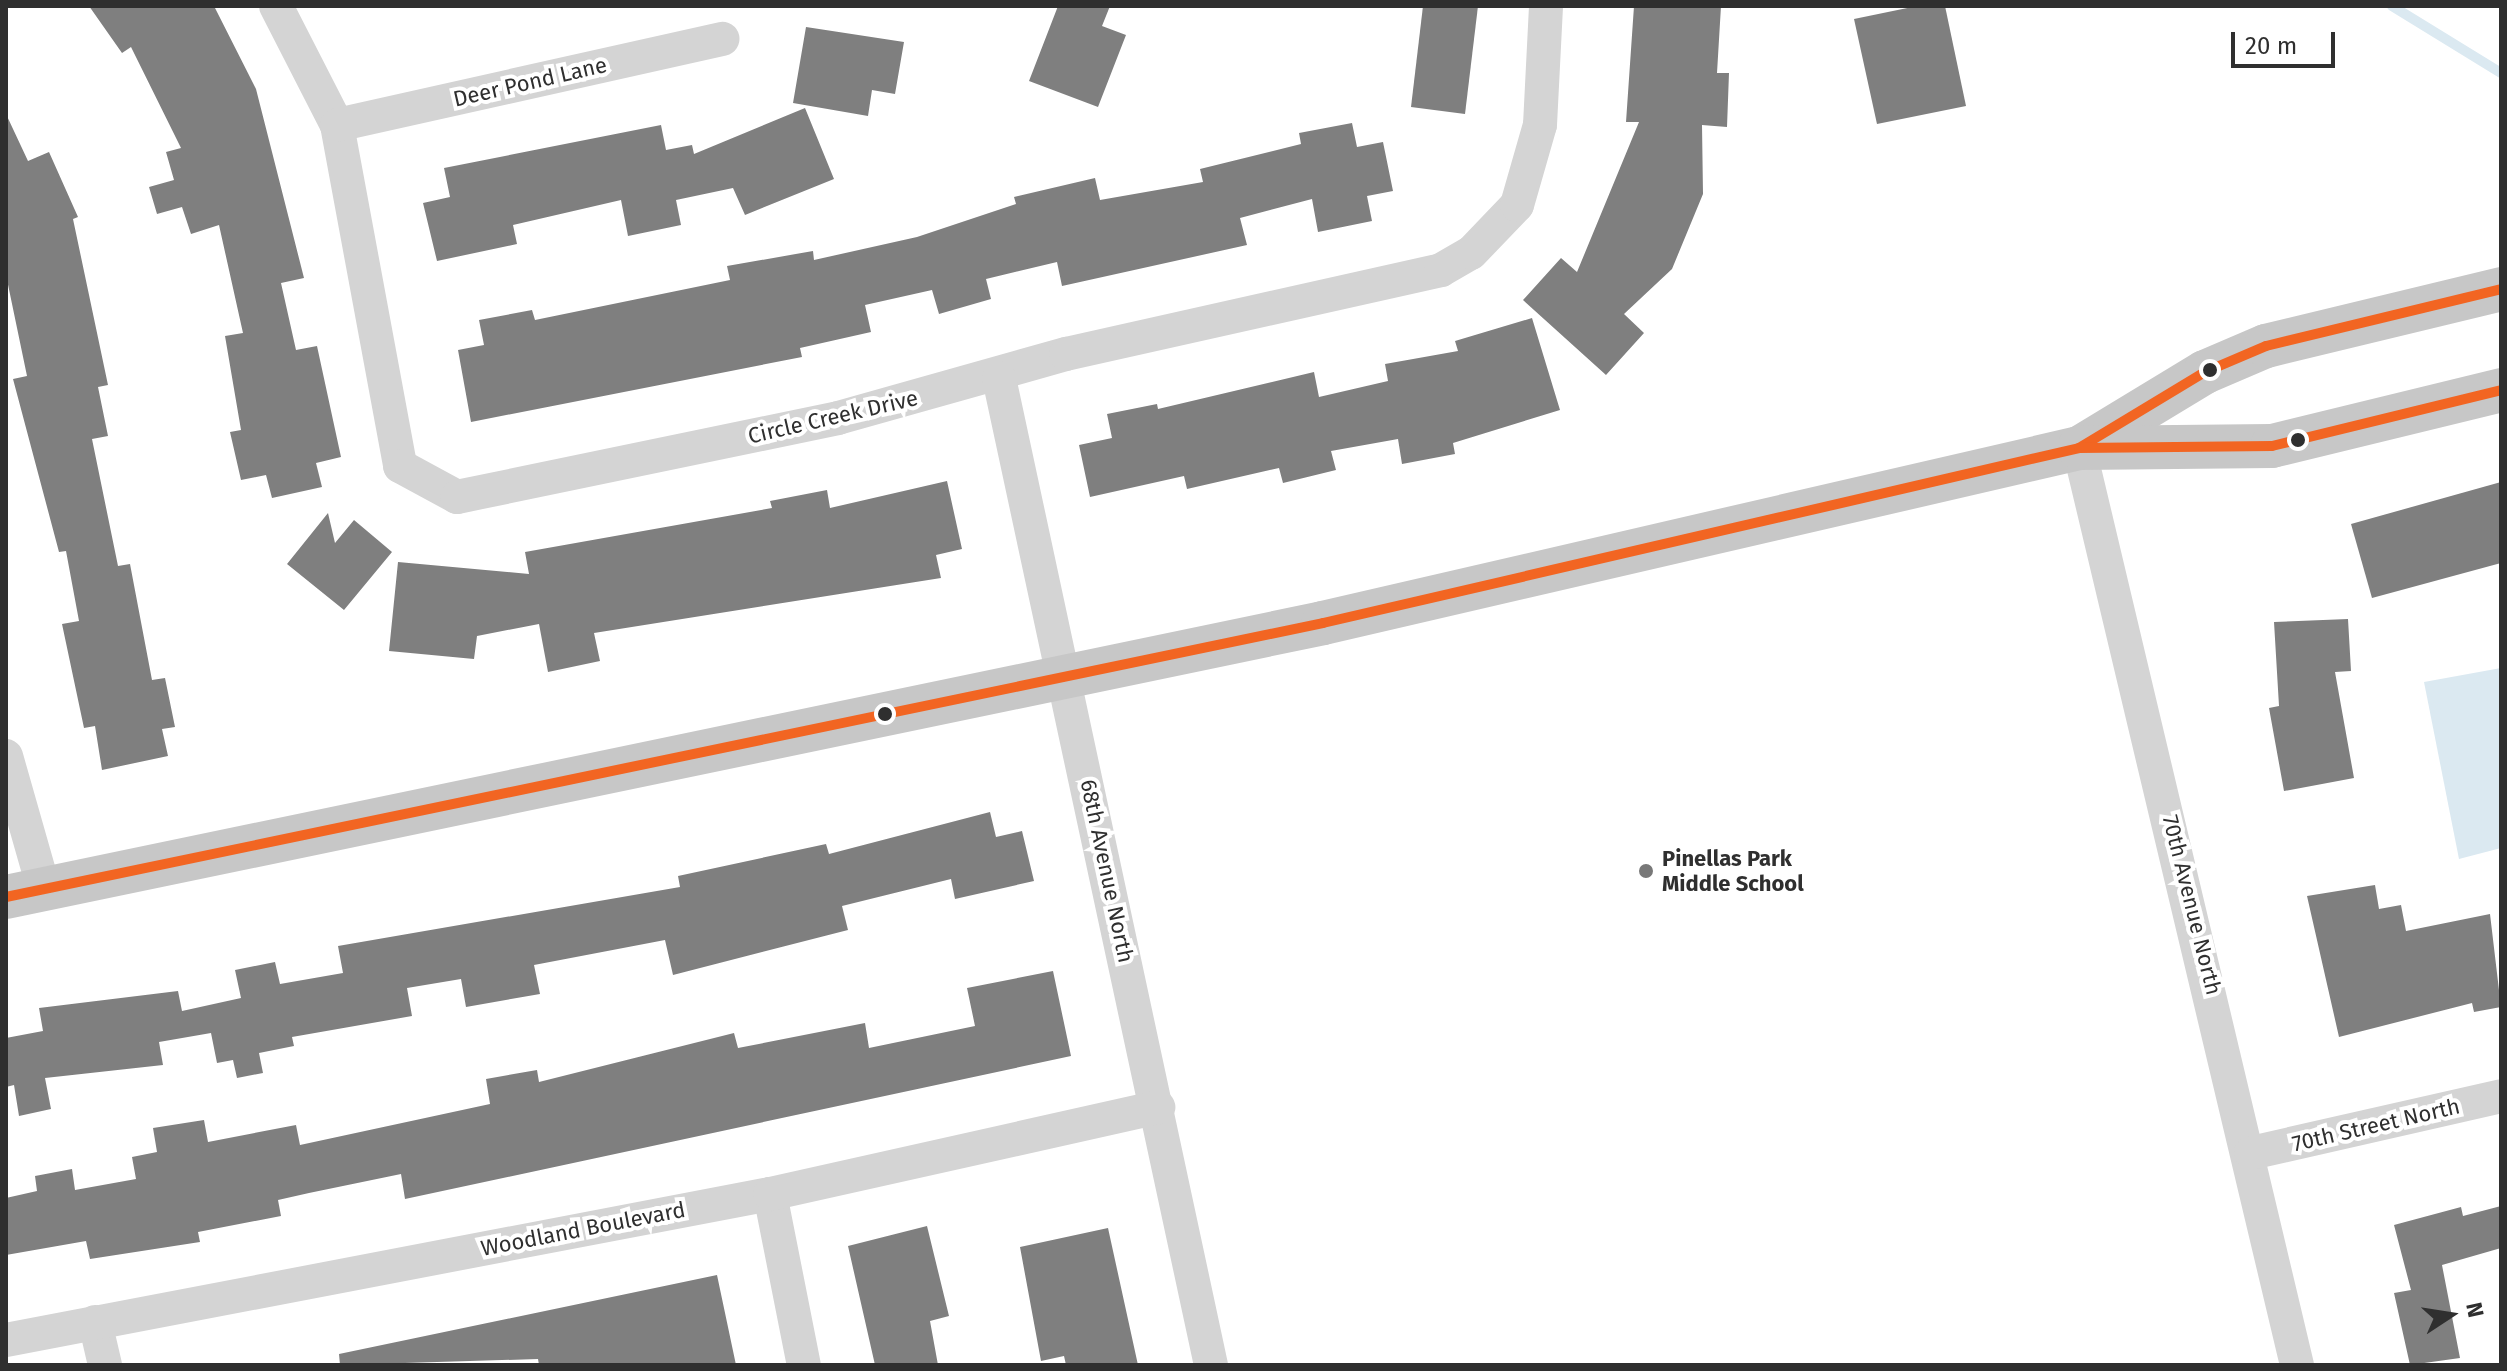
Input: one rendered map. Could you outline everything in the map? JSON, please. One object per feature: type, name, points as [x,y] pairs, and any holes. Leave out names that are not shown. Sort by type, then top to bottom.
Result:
[{"type":"main road","points":[[2079,448],[2205,372],[2266,346],[2501,289]]},
{"type":"main road","points":[[25,893],[1065,677],[2079,448],[2272,446],[2501,390]]},
{"type":"street","name":"Circle Creek Drive","points":[[276,6],[337,125],[400,466],[457,497],[999,378],[1066,354],[1401,281],[1471,253],[1517,205],[1540,125],[1546,6]]},
{"type":"street","name":"Deer Pond Lane","points":[[337,125],[723,39]]},
{"type":"street","name":"68th Avenue North","points":[[999,378],[1211,1365]]},
{"type":"street","name":"70th Avenue North","points":[[2079,448],[2251,1153],[2297,1365]]},
{"type":"street","points":[[6,756],[25,893]]},
{"type":"street","name":"70th Street North","points":[[2251,1153],[2501,1096]]},
{"type":"street","name":"Woodland Boulevard","points":[[20,1347],[95,1322],[770,1194],[1158,1107]]},
{"type":"street","points":[[770,1194],[804,1365]]},
{"type":"street","points":[[95,1322],[105,1365]]},
{"type":"shaded area","points":[[2501,668],[2501,848],[2459,859],[2424,682]]},
{"type":"building","points":[[89,6],[214,6],[256,89],[304,278],[281,283],[296,350],[317,346],[341,457],[316,463],[322,487],[272,498],[266,475],[241,480],[230,432],[241,430],[225,336],[243,333],[219,225],[191,234],[182,207],[157,214],[149,187],[174,180],[166,152],[181,148],[131,47],[122,53]]},
{"type":"building","points":[[1058,6],[1110,6],[1102,26],[1126,35],[1098,107],[1029,81]]},
{"type":"building","points":[[1423,6],[1478,6],[1465,114],[1411,107]]},
{"type":"building","points":[[1634,6],[1721,6],[1717,73],[1729,73],[1727,127],[1702,125],[1703,194],[1672,269],[1624,314],[1644,333],[1606,375],[1523,300],[1561,258],[1577,272],[1639,122],[1626,122]]},
{"type":"building","points":[[1917,6],[1945,6],[1966,106],[1877,124],[1854,19]]},
{"type":"building","points":[[806,27],[904,42],[895,94],[872,90],[868,116],[793,103]]},
{"type":"building","points":[[805,108],[834,179],[745,215],[733,188],[676,200],[681,225],[628,236],[621,200],[513,225],[517,244],[437,261],[423,203],[450,197],[444,168],[661,125],[666,150],[692,145],[694,154]]},
{"type":"building","points":[[6,114],[28,161],[49,152],[78,217],[73,219],[108,385],[98,387],[108,436],[92,439],[118,566],[130,564],[152,680],[165,678],[175,727],[162,729],[168,756],[102,770],[95,726],[84,728],[62,624],[79,621],[66,551],[59,552],[13,379],[27,376],[6,275]]},
{"type":"building","points":[[1352,123],[1357,147],[1383,142],[1393,191],[1367,196],[1372,221],[1318,232],[1312,199],[1240,218],[1247,245],[1062,286],[1057,262],[986,279],[991,299],[939,314],[932,290],[865,305],[871,332],[800,348],[802,357],[471,422],[458,350],[484,345],[479,320],[532,310],[535,320],[730,280],[727,266],[813,251],[814,260],[917,237],[1016,204],[1014,197],[1095,178],[1100,200],[1203,182],[1200,169],[1301,144],[1299,133]]},
{"type":"building","points":[[1532,318],[1560,410],[1453,443],[1455,454],[1402,464],[1398,439],[1331,451],[1336,470],[1283,483],[1279,468],[1187,489],[1184,476],[1090,497],[1079,445],[1112,438],[1107,414],[1157,404],[1158,409],[1314,372],[1319,397],[1388,381],[1385,364],[1458,351],[1455,341]]},
{"type":"building","points":[[947,481],[962,549],[936,555],[941,578],[594,633],[600,661],[548,672],[539,624],[477,636],[474,659],[389,651],[398,562],[529,574],[525,552],[772,508],[770,501],[827,490],[830,508]]},
{"type":"building","points":[[2501,482],[2501,563],[2372,598],[2351,524]]},
{"type":"building","points":[[328,513],[335,543],[354,520],[392,552],[344,610],[287,564]]},
{"type":"building","points":[[2348,619],[2351,671],[2335,672],[2354,778],[2284,791],[2269,708],[2279,706],[2274,622]]},
{"type":"building","points":[[990,812],[996,837],[1022,831],[1034,881],[955,899],[951,879],[842,906],[848,930],[673,975],[665,940],[534,965],[540,994],[466,1007],[461,979],[407,988],[412,1016],[292,1037],[294,1046],[259,1053],[263,1073],[237,1078],[233,1060],[217,1063],[211,1033],[159,1042],[163,1065],[45,1078],[51,1109],[19,1116],[14,1085],[6,1087],[6,1038],[43,1031],[39,1008],[178,991],[182,1011],[241,998],[235,970],[275,962],[280,984],[343,973],[338,946],[680,887],[678,876],[826,844],[829,854]]},
{"type":"building","points":[[2375,885],[2379,909],[2401,905],[2406,931],[2490,914],[2501,1007],[2474,1012],[2472,1003],[2339,1037],[2307,896]]},
{"type":"building","points":[[1053,971],[1071,1056],[405,1199],[401,1174],[309,1193],[278,1200],[281,1216],[198,1232],[200,1242],[90,1259],[86,1241],[6,1255],[6,1198],[37,1191],[35,1176],[72,1169],[75,1190],[136,1179],[132,1157],[157,1152],[153,1128],[204,1120],[208,1142],[296,1125],[300,1145],[490,1104],[486,1079],[537,1070],[539,1082],[734,1033],[738,1048],[865,1023],[869,1048],[975,1026],[967,988]]},
{"type":"building","points":[[2501,1206],[2501,1248],[2442,1265],[2460,1358],[2410,1365],[2394,1293],[2411,1290],[2394,1225],[2461,1207],[2463,1216]]},
{"type":"building","points":[[927,1226],[949,1316],[930,1321],[938,1365],[875,1365],[848,1246]]},
{"type":"building","points":[[1108,1228],[1138,1365],[1066,1365],[1064,1356],[1041,1361],[1020,1247]]},
{"type":"building","points":[[717,1275],[736,1365],[539,1365],[538,1359],[340,1365],[339,1354]]},
{"type":"waterway","points":[[2392,6],[2501,73]]},
{"type":"transit line","points":[[2079,448],[2205,372],[2266,346],[2501,289]]},
{"type":"transit line","points":[[6,897],[1323,623],[2079,448],[2272,446],[2501,390]]},
{"type":"place","name":"Pinellas Park Middle School","points":[[1646,871]]}]
